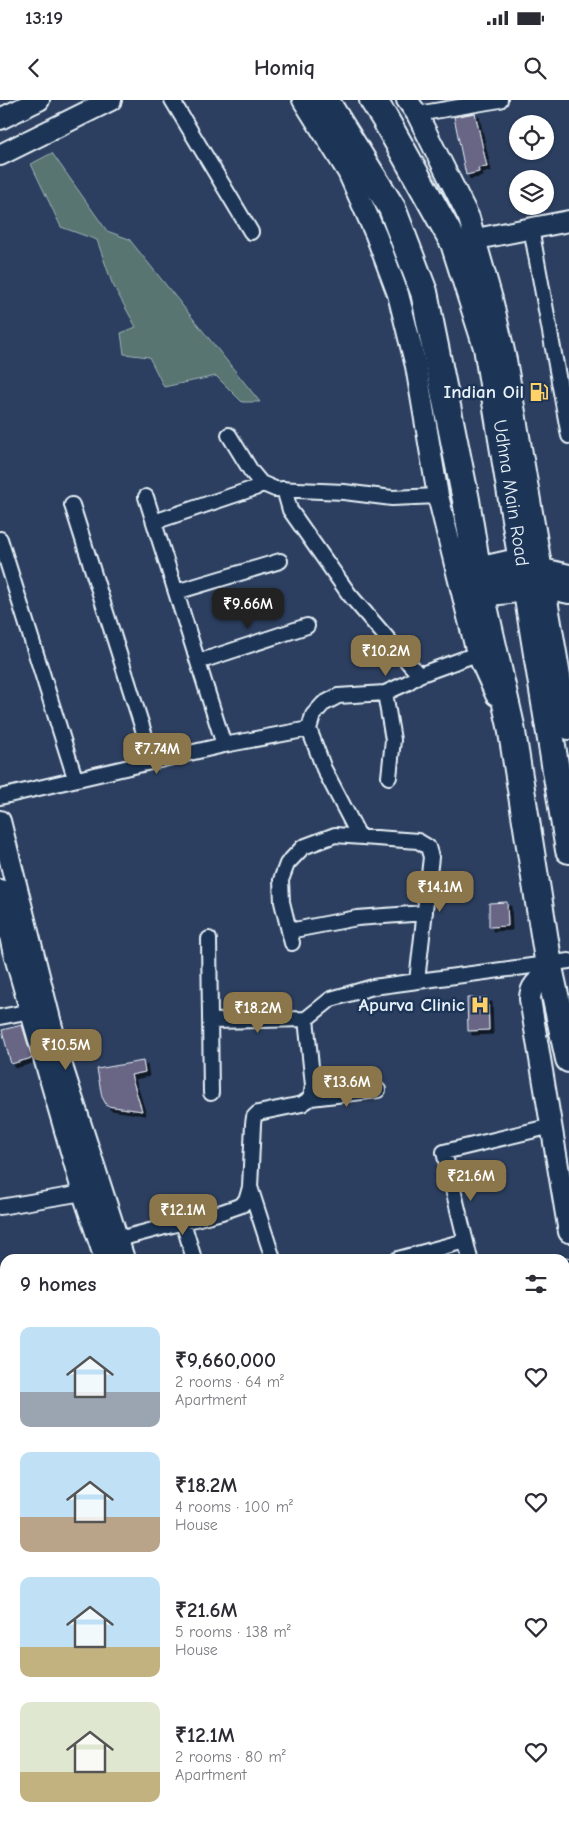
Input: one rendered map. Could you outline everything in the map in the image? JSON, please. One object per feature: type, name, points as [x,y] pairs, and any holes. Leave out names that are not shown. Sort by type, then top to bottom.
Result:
[{"type":"highway","points":[[325,100],[392,208],[424,292],[466,500],[479,582],[485,651],[511,726],[556,965],[569,1059]]},
{"type":"highway","name":"Udhna Main Road","points":[[373,100],[465,241],[534,577],[569,850]]},
{"type":"highway","points":[[479,582],[534,577]]},
{"type":"street","points":[[0,118],[40,100]]},
{"type":"street","points":[[0,155],[111,100]]},
{"type":"street","points":[[172,100],[252,232]]},
{"type":"street","points":[[303,100],[310,108],[348,172],[376,235],[398,294],[416,366],[438,496],[485,651],[420,674],[407,683],[385,693],[338,696],[323,704],[313,715],[309,729],[324,770],[359,836]]},
{"type":"street","points":[[500,100],[412,107],[468,218],[465,241],[569,221]]},
{"type":"street","points":[[531,228],[569,436]]},
{"type":"street","points":[[229,435],[251,471],[261,483],[275,489],[344,492],[392,498],[438,496]]},
{"type":"street","points":[[154,522],[255,488],[261,483]]},
{"type":"street","points":[[284,489],[290,510],[349,594],[420,674]]},
{"type":"street","points":[[146,497],[224,745]]},
{"type":"street","points":[[72,505],[153,761]]},
{"type":"street","points":[[0,540],[75,778]]},
{"type":"street","points":[[176,592],[280,561]]},
{"type":"street","points":[[534,577],[569,575]]},
{"type":"street","points":[[534,577],[569,593]]},
{"type":"street","points":[[534,577],[569,728]]},
{"type":"street","points":[[198,662],[307,626]]},
{"type":"street","points":[[385,693],[393,740],[389,777]]},
{"type":"street","points":[[0,797],[75,778],[224,745],[309,729]]},
{"type":"street","points":[[0,820],[108,1247]]},
{"type":"street","points":[[417,981],[431,869],[431,857],[428,846],[418,841],[335,835],[303,846],[287,864],[281,880],[282,902],[291,937],[357,918],[425,913]]},
{"type":"street","points":[[0,890],[7,952],[31,1011],[83,1193],[108,1247]]},
{"type":"street","points":[[209,939],[211,1093]]},
{"type":"street","points":[[210,1021],[306,1019],[332,999],[373,987],[556,965]]},
{"type":"street","points":[[556,965],[532,987],[530,999],[552,1126],[563,1157],[569,1232]]},
{"type":"street","points":[[0,1016],[31,1011]]},
{"type":"street","points":[[306,1019],[313,1085],[311,1098]]},
{"type":"street","points":[[108,1247],[183,1222],[222,1212],[242,1204],[247,1198],[250,1187],[254,1117],[258,1114],[302,1104],[311,1098],[378,1090]]},
{"type":"street","points":[[469,1254],[444,1152],[552,1126]]},
{"type":"street","points":[[250,1187],[271,1254]]},
{"type":"street","points":[[0,1207],[83,1193]]},
{"type":"street","points":[[183,1222],[193,1254]]},
{"type":"street","points":[[417,1254],[465,1241]]},
{"type":"green space","points":[[52,153],[107,231],[129,239],[260,402],[242,402],[216,376],[164,387],[149,357],[124,354],[121,333],[136,327],[112,283],[97,240],[61,227],[31,164]]},
{"type":"building","points":[[475,113],[487,167],[478,168],[479,172],[466,175],[454,117]]},
{"type":"building","points":[[507,902],[508,926],[489,927],[489,903]]},
{"type":"building","points":[[467,998],[488,998],[489,1030],[468,1031]]},
{"type":"building","points":[[22,1025],[32,1058],[11,1064],[2,1030]]},
{"type":"building","points":[[143,1061],[145,1072],[131,1075],[142,1111],[107,1106],[102,1097],[97,1069]]},
{"type":"place","name":"Indian Oil","points":[[539,392]]},
{"type":"place","name":"Apurva Clinic","points":[[480,1005]]}]
